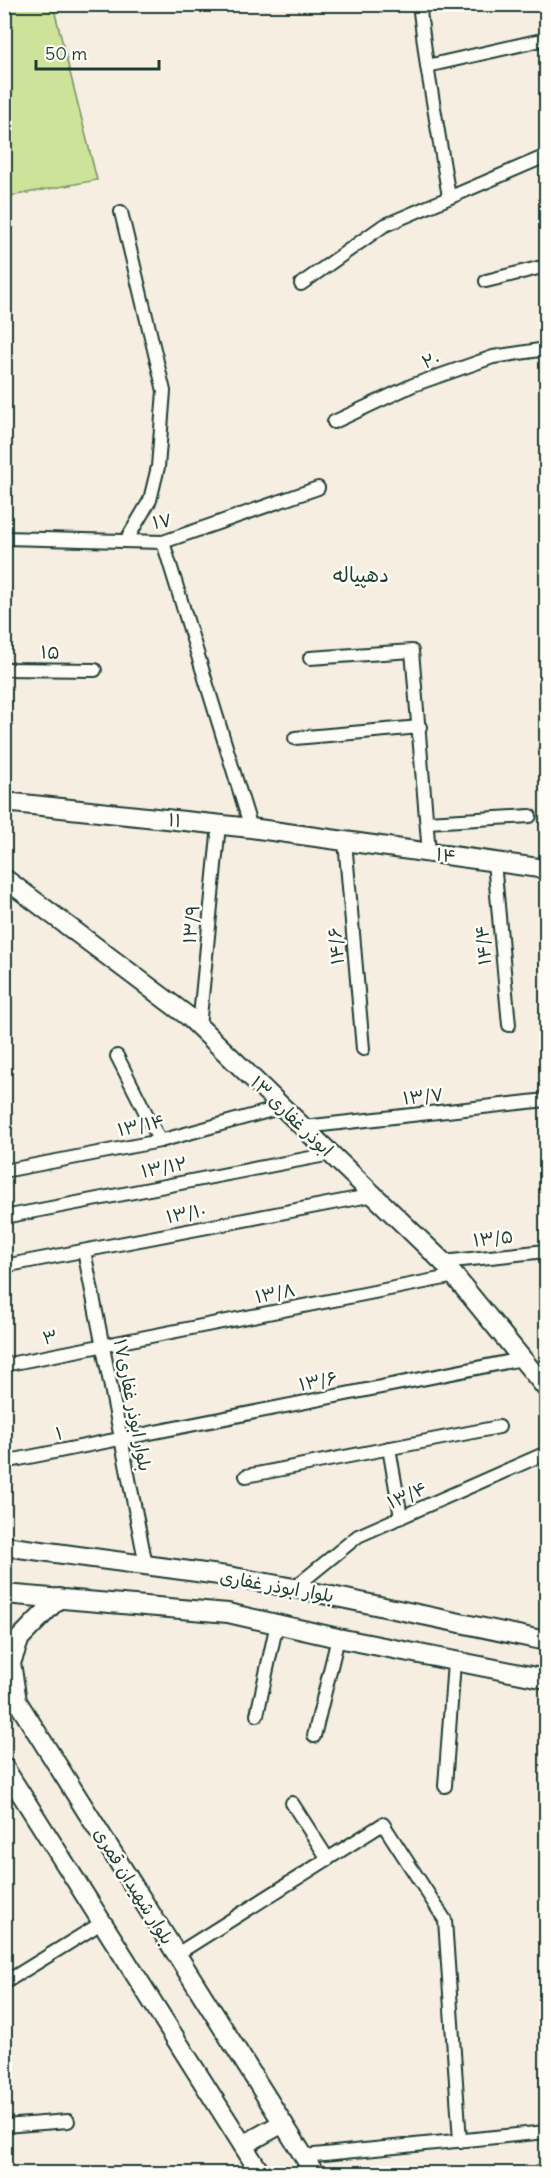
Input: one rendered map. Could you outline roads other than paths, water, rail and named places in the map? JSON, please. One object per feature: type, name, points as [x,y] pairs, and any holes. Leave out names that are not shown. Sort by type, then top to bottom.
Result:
[{"type":"street","points":[[419,4],[448,197]]},
{"type":"street","points":[[427,66],[546,39]]},
{"type":"street","points":[[301,284],[383,226],[546,156]]},
{"type":"street","points":[[121,212],[164,391],[158,467],[150,500],[126,541]]},
{"type":"street","points":[[486,281],[546,266]]},
{"type":"street","name":"۲۰","points":[[334,422],[413,385],[493,357],[546,350]]},
{"type":"street","name":"۱۷","points":[[4,538],[163,542],[318,488]]},
{"type":"street","points":[[163,542],[251,828]]},
{"type":"street","points":[[310,658],[412,651],[429,853]]},
{"type":"street","name":"۱۵","points":[[4,669],[95,670]]},
{"type":"street","points":[[295,738],[420,727]]},
{"type":"street","name":"۱۱","points":[[4,802],[251,828],[345,841]]},
{"type":"street","points":[[427,822],[530,816]]},
{"type":"street","name":"۱۳/۹","points":[[199,1027],[219,825]]},
{"type":"street","name":"۱۴","points":[[345,841],[546,869]]},
{"type":"street","name":"۱۴/۶","points":[[345,841],[363,1049]]},
{"type":"street","name":"۱۴/۴","points":[[494,862],[509,1025]]},
{"type":"street","name":"۱۳ ابوذر غفاری","points":[[4,878],[189,1017],[443,1262],[546,1388]]},
{"type":"street","points":[[117,1056],[160,1141]]},
{"type":"street","name":"۱۳/۷","points":[[303,1127],[546,1100]]},
{"type":"street","name":"۱۳/۱۴","points":[[4,1171],[160,1141],[283,1107]]},
{"type":"street","name":"۱۳/۱۲","points":[[4,1217],[331,1154]]},
{"type":"street","name":"۱۳/۱۰","points":[[4,1266],[374,1195]]},
{"type":"street","name":"بلوار ابوذر غفاری۱۷","points":[[84,1251],[146,1565]]},
{"type":"street","name":"۱۳/۵","points":[[443,1262],[546,1251]]},
{"type":"street","name":"۱۳/۸","points":[[103,1345],[455,1276]]},
{"type":"street","name":"۳","points":[[4,1365],[103,1345]]},
{"type":"street","name":"۱۳/۶","points":[[121,1439],[522,1359]]},
{"type":"street","points":[[246,1476],[499,1427]]},
{"type":"street","name":"۱","points":[[4,1462],[121,1439]]},
{"type":"street","points":[[389,1448],[401,1517]]},
{"type":"street","name":"۱۳/۴","points":[[294,1588],[358,1536],[546,1453]]},
{"type":"street","name":"بلوار ابوذر غفاری","points":[[4,1546],[294,1588],[546,1641]]},
{"type":"street","name":"بلوار ابوذر غفاری","points":[[4,1594],[228,1612],[338,1638],[546,1679]]},
{"type":"street","name":"بلوار شهیدان قمری","points":[[59,1598],[20,1638],[11,1663],[17,1701],[315,2174]]},
{"type":"street","points":[[257,1715],[277,1623]]},
{"type":"street","points":[[314,1736],[338,1638]]},
{"type":"street","points":[[445,1786],[454,1662]]},
{"type":"street","points":[[4,1681],[17,1701]]},
{"type":"street","points":[[4,1767],[261,2174]]},
{"type":"street","points":[[292,1803],[328,1859]]},
{"type":"street","points":[[177,1954],[383,1824],[445,1920],[460,2141]]},
{"type":"street","points":[[4,1983],[103,1922]]},
{"type":"street","points":[[4,2126],[68,2121]]},
{"type":"street","points":[[243,2145],[283,2123]]},
{"type":"street","points":[[304,2156],[546,2132]]},
{"type":"district","name":"دهپیاله","points":[[361,574]]}]
